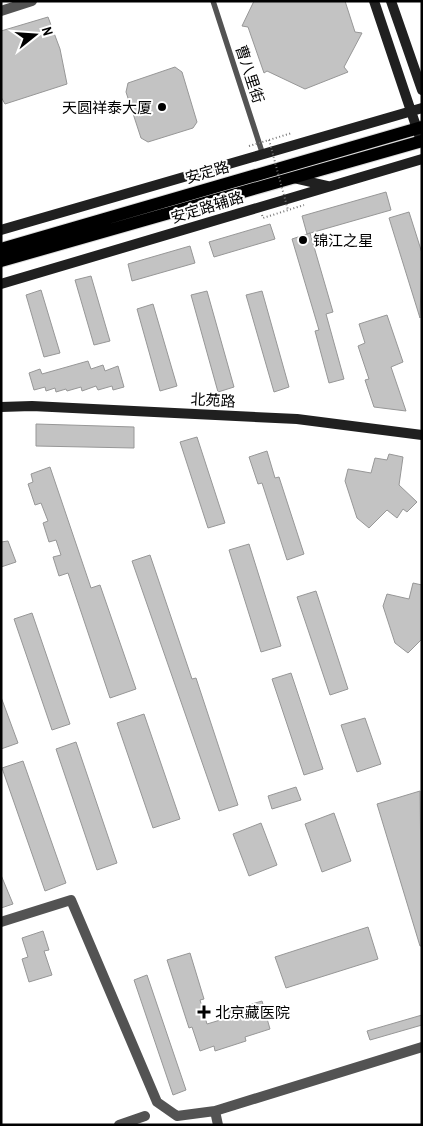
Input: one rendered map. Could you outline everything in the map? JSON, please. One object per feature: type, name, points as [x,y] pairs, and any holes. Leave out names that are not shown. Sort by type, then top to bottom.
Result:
[{"type":"main road","name":"安定路","points":[[1,261],[291,178],[421,136]]},
{"type":"main road","name":"安定路","points":[[1,249],[421,136]]},
{"type":"street","points":[[1,11],[32,1]]},
{"type":"street","points":[[374,1],[411,112],[421,136]]},
{"type":"street","points":[[391,1],[422,90]]},
{"type":"street","points":[[1,230],[422,108]]},
{"type":"street","name":"安定路辅路","points":[[1,284],[422,159]]},
{"type":"street","name":"安定路","points":[[291,178],[329,186]]},
{"type":"street","name":"北苑路","points":[[1,407],[32,406],[297,419],[422,435]]},
{"type":"street","points":[[1,922],[72,900],[157,1102],[177,1116],[215,1111],[313,1079],[422,1047]]},
{"type":"street","points":[[215,1111],[218,1125]]},
{"type":"street","points":[[119,1125],[145,1116]]},
{"type":"lane","name":"曹八里街","points":[[213,1],[264,155]]},
{"type":"path","points":[[249,146],[292,133]]},
{"type":"path","points":[[269,140],[288,210]]},
{"type":"path","points":[[263,218],[308,204]]},
{"type":"building","points":[[254,1],[345,1],[355,32],[362,33],[344,67],[348,72],[305,89],[267,71],[264,73],[248,27],[242,26]]},
{"type":"building","points":[[48,17],[60,49],[67,84],[5,104],[1,97],[1,31]]},
{"type":"building","name":"天圆祥泰大厦","points":[[175,67],[182,72],[197,122],[193,128],[148,142],[141,138],[126,92],[128,83]]},
{"type":"building","points":[[386,192],[391,210],[307,234],[302,216]]},
{"type":"building","points":[[409,212],[422,253],[420,318],[389,218]]},
{"type":"building","points":[[270,224],[275,239],[214,257],[209,242]]},
{"type":"building","points":[[310,233],[333,312],[326,314],[344,379],[329,383],[315,331],[319,330],[292,239]]},
{"type":"building","points":[[190,246],[195,263],[132,281],[128,264]]},
{"type":"building","points":[[91,276],[110,341],[94,345],[75,280]]},
{"type":"building","points":[[41,290],[60,353],[44,357],[26,295]]},
{"type":"building","points":[[207,291],[234,387],[218,392],[191,295]]},
{"type":"building","points":[[262,291],[289,387],[274,392],[246,295]]},
{"type":"building","points":[[153,304],[177,386],[160,391],[137,309]]},
{"type":"building","points":[[387,315],[403,362],[391,367],[406,411],[374,407],[365,380],[369,379],[358,346],[365,343],[359,324]]},
{"type":"building","points":[[88,361],[91,369],[103,365],[105,371],[118,366],[124,387],[113,390],[112,386],[98,390],[96,386],[82,391],[81,387],[56,392],[55,388],[46,391],[45,387],[34,390],[29,373],[40,369],[42,374]]},
{"type":"building","points":[[36,424],[134,427],[134,448],[36,446]]},
{"type":"building","points":[[197,437],[225,523],[208,528],[180,442]]},
{"type":"building","points":[[267,451],[275,478],[279,477],[304,554],[287,560],[262,483],[258,484],[249,457]]},
{"type":"building","points":[[389,454],[403,457],[399,485],[417,502],[407,512],[403,509],[397,518],[387,510],[369,528],[357,518],[345,481],[348,469],[371,473],[375,458],[387,460]]},
{"type":"building","points":[[50,467],[91,588],[100,585],[136,689],[110,698],[68,573],[59,576],[53,557],[61,555],[56,540],[49,542],[43,523],[48,521],[41,503],[35,505],[28,484],[33,482],[31,474]]},
{"type":"building","points":[[8,541],[16,562],[1,567],[1,542]]},
{"type":"building","points":[[249,544],[281,646],[261,652],[229,550]]},
{"type":"building","points":[[150,555],[192,679],[196,678],[238,805],[219,811],[132,561]]},
{"type":"building","points":[[413,583],[422,585],[422,639],[408,653],[395,643],[383,606],[387,594],[409,599]]},
{"type":"building","points":[[316,591],[348,689],[330,695],[297,597]]},
{"type":"building","points":[[32,613],[70,724],[52,730],[14,619]]},
{"type":"building","points":[[291,673],[323,769],[304,775],[272,679]]},
{"type":"building","points":[[1,697],[18,743],[1,749]]},
{"type":"building","points":[[144,714],[180,819],[153,828],[117,723]]},
{"type":"building","points":[[365,718],[381,764],[357,772],[341,725]]},
{"type":"building","points":[[76,742],[117,863],[97,870],[56,749]]},
{"type":"building","points":[[23,761],[66,883],[45,891],[2,768]]},
{"type":"building","points":[[296,787],[301,800],[272,809],[268,796]]},
{"type":"building","points":[[420,791],[422,946],[420,946],[377,804]]},
{"type":"building","points":[[334,813],[351,861],[322,872],[305,824]]},
{"type":"building","points":[[261,823],[277,865],[249,876],[233,834]]},
{"type":"building","points":[[1,875],[13,904],[1,908]]},
{"type":"building","points":[[368,927],[378,959],[286,988],[275,957]]},
{"type":"building","points":[[43,931],[49,950],[44,951],[52,975],[29,982],[22,959],[28,957],[22,938]]},
{"type":"building","points":[[190,953],[204,999],[200,1000],[207,1024],[227,1018],[225,1012],[262,1001],[270,1029],[245,1037],[246,1041],[215,1051],[214,1046],[200,1051],[192,1027],[189,1028],[167,960]]},
{"type":"building","points":[[147,975],[186,1090],[173,1095],[134,980]]},
{"type":"building","points":[[422,1015],[422,1025],[370,1040],[367,1031]]},
{"type":"place","name":"天圆祥泰大厦","points":[[162,107]]},
{"type":"place","name":"锦江之星","points":[[303,240]]},
{"type":"place","name":"北京藏医院","points":[[204,1012]]}]
